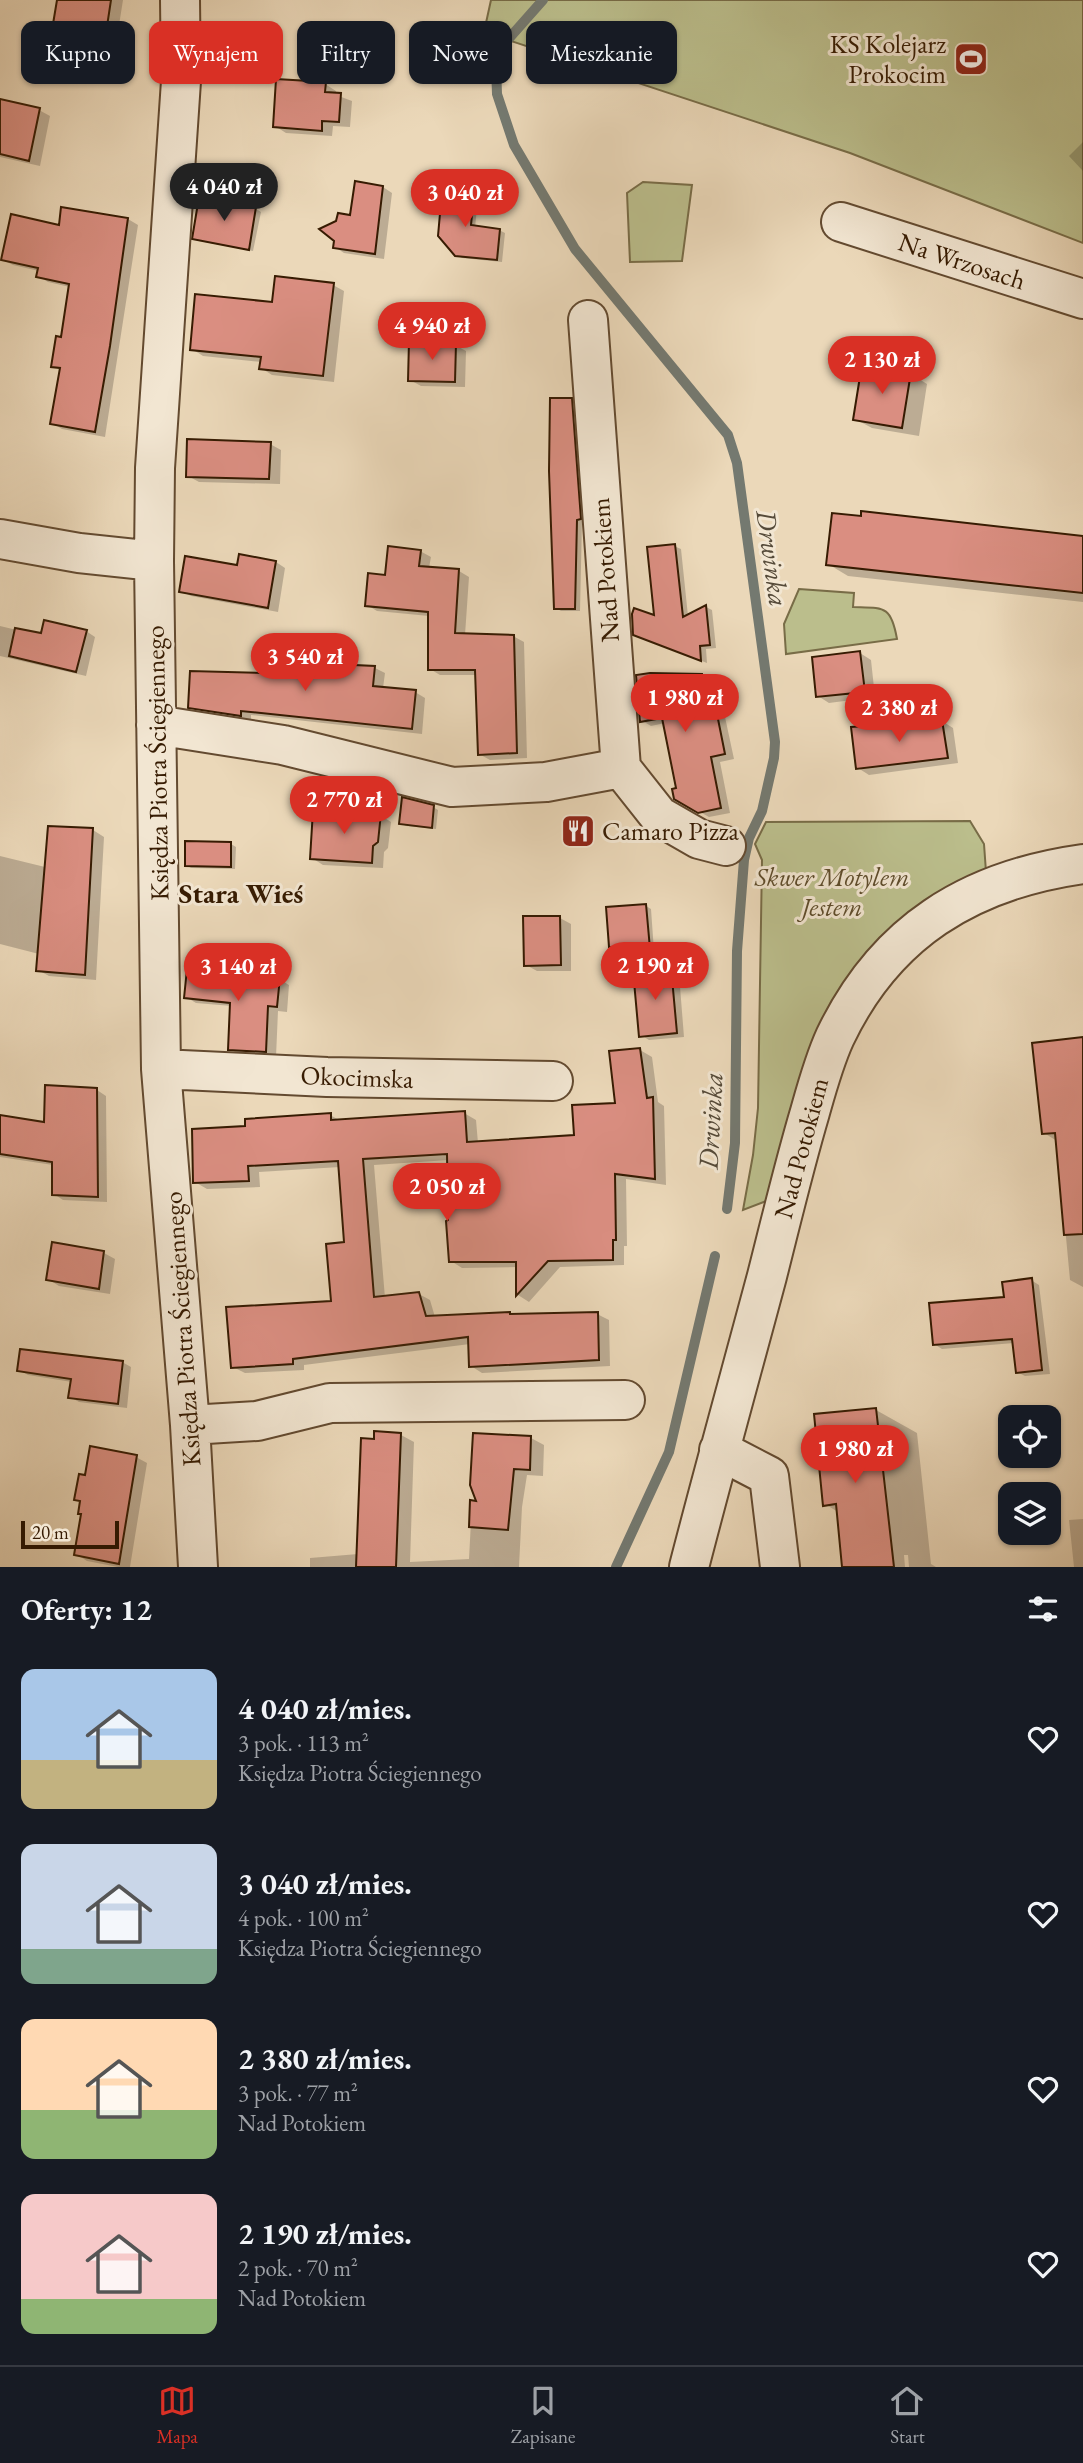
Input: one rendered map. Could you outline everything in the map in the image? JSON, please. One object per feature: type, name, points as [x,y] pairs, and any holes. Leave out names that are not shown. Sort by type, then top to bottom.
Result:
[{"type":"street","name":"Księdza Piotra Ściegiennego","points":[[180,0],[181,81],[155,468],[153,561],[161,1069],[190,1425],[198,1567]]},
{"type":"street","name":"Na Wrzosach","points":[[841,222],[1083,299]]},
{"type":"street","name":"Nad Potokiem","points":[[588,320],[621,768]]},
{"type":"street","points":[[0,539],[79,553],[153,561]]},
{"type":"street","points":[[156,725],[283,746],[452,787],[546,782],[621,768],[659,816],[699,839],[726,846]]},
{"type":"street","name":"Nad Potokiem","points":[[689,1567],[823,1068],[854,1003],[878,968],[909,936],[934,916],[990,887],[1055,868],[1083,864]]},
{"type":"street","name":"Okocimska","points":[[161,1069],[327,1077],[553,1081]]},
{"type":"street","points":[[190,1425],[257,1421],[330,1403],[625,1400]]},
{"type":"street","points":[[719,1450],[769,1476],[780,1567]]},
{"type":"green space","points":[[491,0],[1083,0],[1083,243],[850,153],[641,84],[677,84],[677,21],[526,21],[526,46],[512,41],[512,21],[486,21]]},
{"type":"green space","points":[[643,182],[692,185],[682,261],[630,262],[627,193]]},
{"type":"green space","points":[[799,589],[854,593],[853,607],[879,609],[889,614],[897,639],[786,654],[784,624]]},
{"type":"green space","name":"Skwer Motylem Jestem","points":[[970,821],[984,844],[986,872],[911,912],[769,1200],[743,1210],[758,1108],[762,860],[755,844],[766,822]]},
{"type":"building","points":[[57,0],[111,0],[108,21],[54,21]]},
{"type":"building","points":[[283,79],[297,80],[297,84],[326,84],[325,92],[341,93],[339,122],[322,121],[322,131],[273,127],[276,84],[283,84]]},
{"type":"building","points":[[0,99],[40,108],[29,161],[0,154]]},
{"type":"building","points":[[355,181],[383,186],[375,254],[333,248],[334,241],[319,229],[336,221],[338,213],[350,215]]},
{"type":"building","points":[[442,191],[463,193],[470,198],[473,205],[471,225],[500,229],[497,260],[455,256],[438,236]]},
{"type":"building","points":[[199,197],[256,207],[249,250],[192,239]]},
{"type":"building","points":[[61,207],[128,218],[95,432],[50,424],[60,368],[51,367],[56,336],[61,337],[69,284],[36,277],[38,268],[1,260],[11,214],[59,225]]},
{"type":"building","points":[[275,276],[334,283],[323,376],[259,369],[261,357],[190,350],[195,294],[272,302]]},
{"type":"building","points":[[409,341],[456,343],[455,382],[408,381]]},
{"type":"building","points":[[862,364],[911,372],[902,428],[853,420]]},
{"type":"building","points":[[550,398],[572,398],[581,519],[577,520],[575,609],[554,609],[549,471]]},
{"type":"building","points":[[187,439],[271,442],[269,479],[186,477]]},
{"type":"building","points":[[861,511],[1083,536],[1083,593],[826,565],[832,513],[861,516]]},
{"type":"building","points":[[675,544],[683,617],[706,605],[710,645],[700,646],[701,661],[633,635],[634,608],[654,615],[647,547]]},
{"type":"building","points":[[388,546],[421,550],[419,566],[459,569],[455,633],[514,635],[517,753],[478,755],[475,670],[428,670],[428,612],[365,606],[368,573],[385,575]]},
{"type":"building","points":[[239,554],[276,561],[268,608],[179,592],[185,556],[237,565]]},
{"type":"building","points":[[44,620],[87,630],[76,672],[9,656],[15,628],[41,633]]},
{"type":"building","points":[[860,651],[865,692],[816,697],[812,657]]},
{"type":"building","points":[[269,655],[313,659],[312,663],[375,666],[373,686],[416,690],[412,729],[241,711],[241,716],[188,708],[190,671],[267,673]]},
{"type":"building","points":[[702,674],[706,711],[716,709],[725,754],[711,757],[721,808],[698,813],[674,799],[672,789],[676,788],[662,718],[640,722],[636,675]]},
{"type":"building","points":[[942,720],[948,758],[856,769],[851,727]]},
{"type":"building","points":[[402,797],[434,805],[432,828],[399,824]]},
{"type":"building","points":[[313,810],[381,813],[378,842],[373,846],[372,863],[310,859]]},
{"type":"building","points":[[48,826],[93,828],[85,975],[36,971]]},
{"type":"building","points":[[185,841],[231,842],[231,867],[185,866]]},
{"type":"building","points":[[646,904],[650,949],[609,947],[606,907]]},
{"type":"building","points":[[523,916],[560,916],[561,965],[524,966]]},
{"type":"building","points":[[671,967],[677,1033],[639,1037],[633,970]]},
{"type":"building","points":[[187,969],[280,977],[277,1007],[268,1006],[266,1052],[228,1050],[230,1003],[184,998]]},
{"type":"building","points":[[1083,1037],[1083,1234],[1064,1235],[1055,1133],[1042,1134],[1032,1043]]},
{"type":"building","points":[[640,1048],[647,1098],[653,1097],[655,1179],[615,1174],[616,1240],[613,1240],[613,1260],[548,1261],[516,1296],[516,1262],[449,1262],[446,1221],[447,1154],[363,1159],[374,1297],[419,1292],[426,1316],[598,1312],[599,1360],[469,1367],[468,1337],[293,1359],[293,1364],[231,1368],[226,1307],[331,1301],[326,1244],[344,1242],[338,1161],[248,1166],[249,1181],[193,1183],[192,1129],[245,1126],[245,1119],[331,1113],[331,1120],[465,1111],[467,1142],[574,1135],[572,1105],[615,1103],[609,1051]]},
{"type":"building","points":[[45,1085],[97,1088],[98,1197],[52,1195],[52,1162],[0,1154],[0,1115],[44,1122]]},
{"type":"building","points":[[52,1242],[104,1251],[99,1289],[46,1280]]},
{"type":"building","points":[[1032,1278],[1042,1370],[1016,1373],[1012,1339],[933,1345],[929,1303],[1004,1297],[1002,1282]]},
{"type":"building","points":[[20,1349],[123,1361],[118,1404],[68,1398],[71,1379],[17,1371]]},
{"type":"building","points":[[876,1408],[894,1567],[842,1567],[836,1504],[823,1506],[814,1414]]},
{"type":"building","points":[[374,1431],[401,1433],[396,1567],[356,1567],[361,1438],[374,1439]]},
{"type":"building","points":[[473,1433],[531,1436],[530,1470],[514,1469],[508,1530],[469,1527],[470,1500],[476,1501],[470,1485]]},
{"type":"building","points":[[90,1446],[137,1455],[119,1564],[74,1555],[81,1514],[78,1514],[80,1501],[74,1500],[79,1474],[85,1475]]},
{"type":"waterway","name":"Drwinka","points":[[543,0],[504,44],[496,66],[497,94],[514,145],[575,249],[728,435],[737,463],[775,742],[762,811],[749,838],[744,860],[737,951],[735,1143],[727,1209]]},
{"type":"waterway","name":"Drwinka","points":[[616,1567],[669,1452],[715,1256]]},
{"type":"place","name":"KS Kolejarz Prokocim","points":[[971,59]]},
{"type":"place","name":"Camaro Pizza","points":[[578,831]]},
{"type":"district","name":"Stara Wieś","points":[[241,893]]}]
